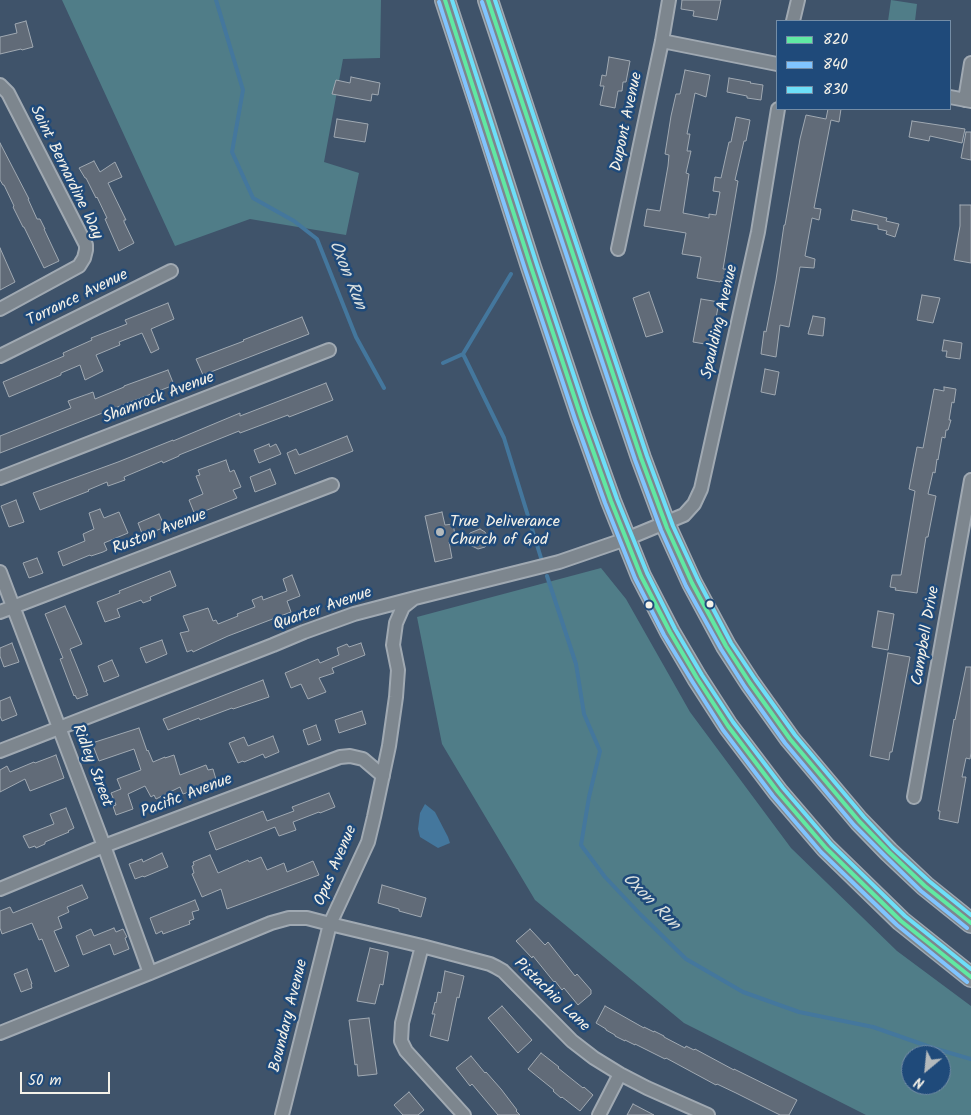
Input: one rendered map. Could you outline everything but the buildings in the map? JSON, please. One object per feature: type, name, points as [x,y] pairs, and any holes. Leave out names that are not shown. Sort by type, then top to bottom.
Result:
[{"type":"highway","points":[[445,0],[578,408],[611,501],[641,576],[670,632],[728,726],[778,792],[826,848],[900,922],[971,977]]},
{"type":"highway","points":[[488,0],[641,458],[665,523],[692,583],[726,646],[790,739],[859,821],[888,852],[925,886],[971,923]]},
{"type":"street","name":"Dupont Avenue","points":[[618,249],[669,0]]},
{"type":"street","points":[[793,20],[798,0]]},
{"type":"street","points":[[662,41],[776,64]]},
{"type":"street","points":[[951,97],[968,100],[971,63]]},
{"type":"street","name":"Saint Bernardine Way","points":[[0,85],[8,93],[86,247],[84,258],[79,266],[0,309]]},
{"type":"street","name":"Spaulding Avenue","points":[[665,523],[684,515],[694,504],[702,490],[758,232],[778,110]]},
{"type":"street","name":"Torrance Avenue","points":[[0,356],[171,271]]},
{"type":"street","name":"Shamrock Avenue","points":[[0,478],[329,350]]},
{"type":"street","name":"Campbell Drive","points":[[914,797],[971,480]]},
{"type":"street","name":"Ruston Avenue","points":[[0,612],[332,485]]},
{"type":"street","name":"Quarter Avenue","points":[[0,751],[354,614],[559,562],[626,539],[665,523]]},
{"type":"street","name":"Ridley Street","points":[[0,572],[150,973]]},
{"type":"street","name":"Opus Avenue","points":[[0,1033],[281,919],[307,918],[330,924],[368,842],[383,776],[396,697],[398,670],[393,645],[396,623],[403,607],[415,598]]},
{"type":"street","name":"Pacific Avenue","points":[[0,889],[104,846],[340,757],[350,756],[363,759],[383,776]]},
{"type":"street","name":"Pistachio Lane","points":[[330,924],[490,964],[503,971],[581,1048],[594,1058],[647,1088],[708,1115]]},
{"type":"street","name":"Boundary Avenue","points":[[282,1115],[330,924]]},
{"type":"street","points":[[422,946],[402,1023],[402,1041],[406,1051],[464,1115]]},
{"type":"street","points":[[599,1115],[620,1074]]},
{"type":"green space","points":[[62,0],[381,0],[380,58],[343,59],[324,162],[359,173],[346,235],[250,219],[175,246]]},
{"type":"green space","points":[[891,0],[917,4],[915,20],[888,20]]},
{"type":"green space","points":[[601,568],[626,599],[690,712],[791,848],[897,951],[971,1006],[971,1115],[866,1115],[684,1023],[535,900],[442,744],[417,617]]},
{"type":"water","points":[[425,804],[435,812],[450,843],[438,848],[420,837],[418,829],[420,813]]},
{"type":"waterway","name":"Oxon Run","points":[[216,0],[243,90],[232,152],[253,198],[294,221],[317,239],[356,337],[384,388]]},
{"type":"waterway","name":"Oxon Run","points":[[511,274],[463,354],[504,438],[541,558]]},
{"type":"waterway","name":"Oxon Run","points":[[443,363],[463,354]]},
{"type":"waterway","name":"Oxon Run","points":[[547,576],[576,664],[584,714],[600,751],[589,797],[581,845],[605,877],[686,959],[743,992],[799,1012],[873,1027],[971,1059]]},
{"type":"transit line","name":"820","points":[[445,0],[581,417],[611,501],[641,576],[670,632],[728,726],[778,792],[826,848],[901,921],[971,977]]},
{"type":"transit line","name":"830","points":[[452,0],[587,415],[617,499],[647,573],[675,629],[733,722],[783,788],[831,844],[905,916],[971,969]]},
{"type":"transit line","name":"820","points":[[488,0],[641,458],[667,528],[692,583],[726,646],[790,739],[859,821],[889,852],[925,886],[971,923]]},
{"type":"transit line","name":"830","points":[[495,0],[647,456],[673,526],[698,580],[731,643],[795,735],[864,817],[893,848],[929,881],[971,915]]},
{"type":"transit line","name":"840","points":[[439,2],[575,419],[605,503],[635,578],[664,635],[723,730],[773,796],[821,852],[897,925],[967,982]]},
{"type":"transit line","name":"840","points":[[482,2],[635,460],[661,530],[686,586],[721,649],[745,687],[785,743],[854,825],[921,891],[967,928]]},
{"type":"place","name":"True Deliverance Church of God","points":[[440,532]]}]
